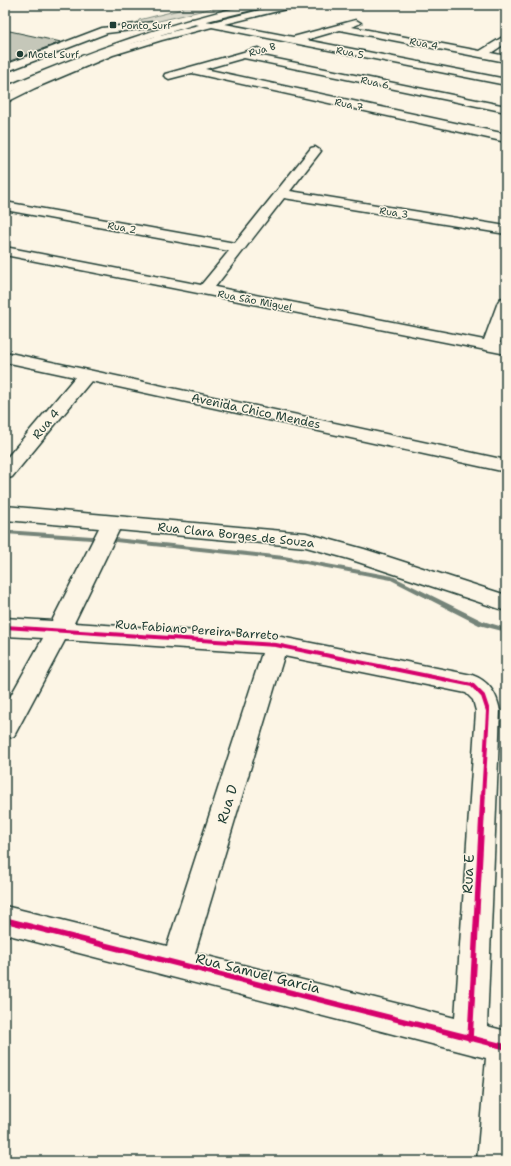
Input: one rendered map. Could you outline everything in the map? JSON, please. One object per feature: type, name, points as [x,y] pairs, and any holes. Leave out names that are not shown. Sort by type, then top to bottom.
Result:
[{"type":"main road","points":[[5,82],[42,66],[153,26],[232,5]]},
{"type":"main road","points":[[5,91],[53,69],[134,39],[194,21],[261,5]]},
{"type":"main road","points":[[5,100],[31,86],[109,53],[158,38],[291,5]]},
{"type":"main road","name":"Rua 5","points":[[194,21],[506,82]]},
{"type":"main road","name":"Rua B","points":[[169,76],[356,23]]},
{"type":"main road","points":[[5,69],[105,30],[153,26]]},
{"type":"main road","name":"Rua 4","points":[[342,28],[506,59]]},
{"type":"main road","points":[[482,54],[506,38]]},
{"type":"main road","name":"Rua 6","points":[[244,55],[506,109]]},
{"type":"main road","name":"Rua 7","points":[[192,70],[506,138]]},
{"type":"main road","points":[[205,290],[315,151]]},
{"type":"main road","name":"Rua 3","points":[[282,194],[506,230]]},
{"type":"main road","name":"Rua 2","points":[[5,206],[239,248]]},
{"type":"main road","name":"Rua São Miguel","points":[[5,251],[498,347]]},
{"type":"main road","points":[[498,347],[506,302]]},
{"type":"main road","name":"Avenida Chico Mendes","points":[[5,357],[506,466]]},
{"type":"main road","name":"Rua 4","points":[[5,473],[87,374]]},
{"type":"main road","name":"Rua Clara Borges de Souza","points":[[5,513],[106,535],[306,540],[339,548],[470,594],[506,603]]},
{"type":"main road","points":[[5,729],[59,630],[106,535]]},
{"type":"main road","name":"Rua Fabiano Pereira Barreto","points":[[5,627],[276,645],[472,685],[486,698],[488,711]]},
{"type":"main road","name":"Rua D","points":[[177,964],[276,645]]},
{"type":"main road","name":"Rua E","points":[[470,1039],[488,711]]},
{"type":"main road","name":"Rua Samuel Garcia","points":[[5,920],[504,1047]]},
{"type":"main road","points":[[494,1161],[504,1047]]},
{"type":"shaded area","points":[[181,5],[225,5],[151,23],[136,25],[139,20],[183,9]]},
{"type":"building","name":"Motel Surf","points":[[5,30],[61,42],[5,63]]},
{"type":"waterway","points":[[489,5],[506,7]]},
{"type":"waterway","points":[[5,532],[106,539],[284,558],[392,578],[481,623],[506,630]]},
{"type":"cycle path","points":[[5,627],[276,645],[472,685],[479,690],[485,699],[488,711],[470,1039]]},
{"type":"cycle path","points":[[5,920],[506,1047]]},
{"type":"place","name":"Ponto Surf","points":[[113,25]]},
{"type":"place","name":"Motel Surf","points":[[20,54]]}]
